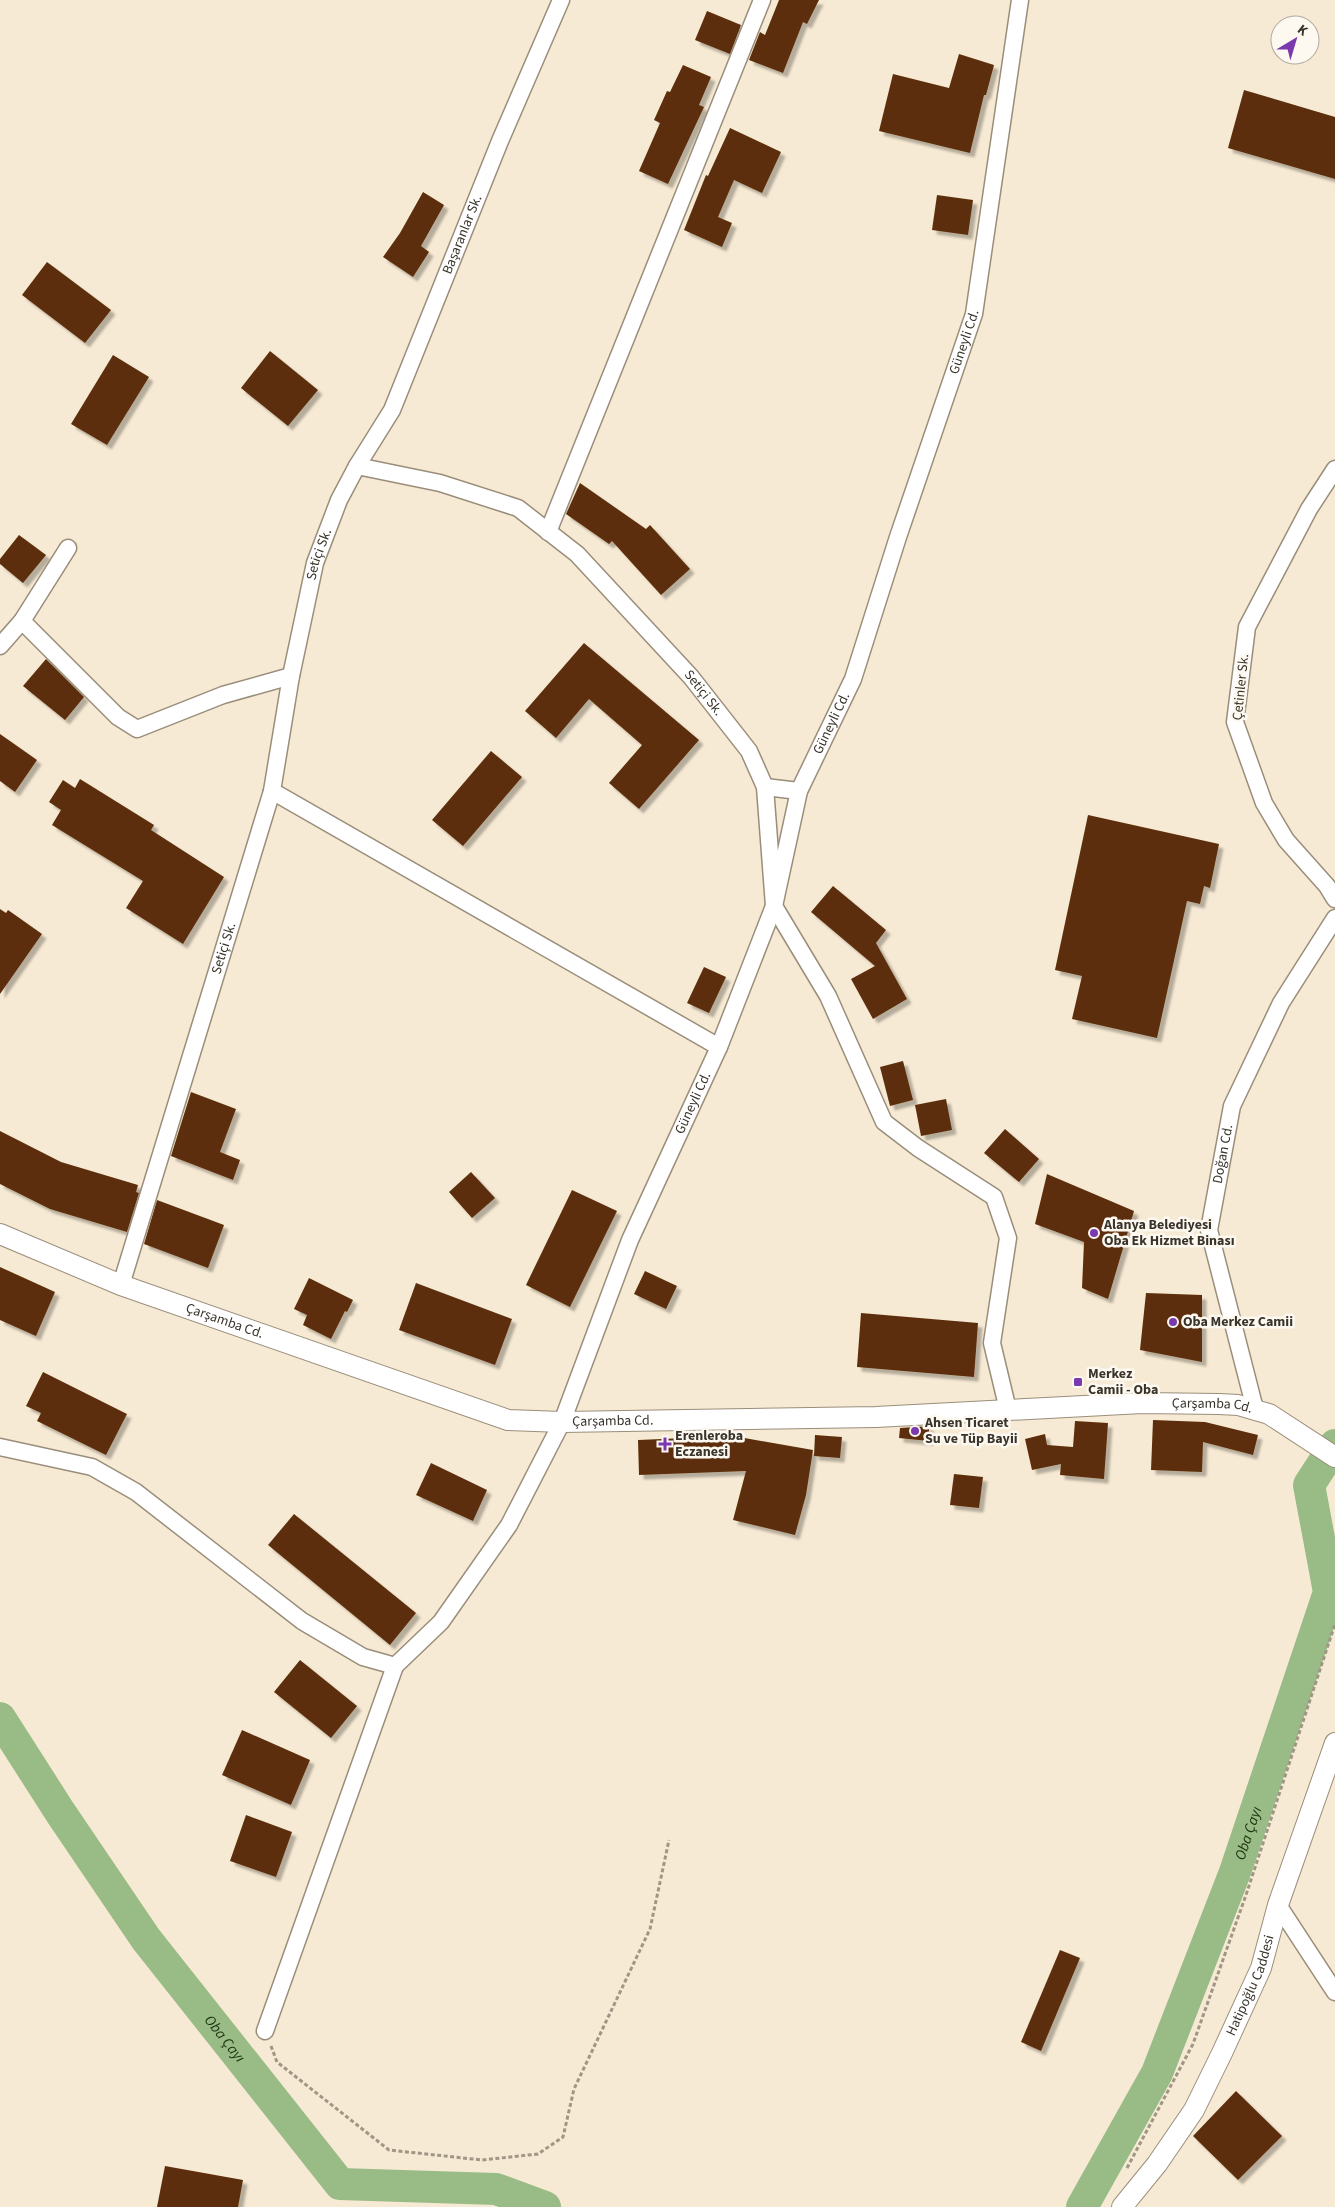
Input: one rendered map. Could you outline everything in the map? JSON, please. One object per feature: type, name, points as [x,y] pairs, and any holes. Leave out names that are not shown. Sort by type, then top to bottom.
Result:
[{"type":"street","name":"Başaranlar Sk.","points":[[358,466],[392,410],[500,141],[561,0]]},
{"type":"street","points":[[548,532],[762,0]]},
{"type":"street","name":"Güneyli Cd.","points":[[395,1666],[441,1622],[509,1525],[562,1422],[630,1240],[719,1047],[774,906],[798,791],[853,679],[898,537],[974,314],[1020,0]]},
{"type":"street","name":"Setiçi Sk.","points":[[121,1285],[272,791],[291,676],[315,563],[339,500],[358,466],[440,483],[518,508],[576,554],[691,677],[749,751],[765,787],[774,906]]},
{"type":"street","name":"Çetinler Sk.","points":[[1335,469],[1309,509],[1247,627],[1235,722],[1264,803],[1286,840],[1327,886],[1335,898]]},
{"type":"street","points":[[0,646],[22,621],[68,548]]},
{"type":"street","points":[[22,621],[118,717],[137,728],[223,695],[291,676]]},
{"type":"street","points":[[765,787],[798,791]]},
{"type":"street","points":[[272,791],[719,1047]]},
{"type":"street","points":[[774,906],[828,996],[884,1122],[918,1148],[994,1197],[1008,1238],[992,1344],[1008,1410]]},
{"type":"street","name":"Doğan Cd.","points":[[1255,1409],[1208,1230],[1232,1106],[1281,1003],[1335,918]]},
{"type":"street","name":"Çarşamba Cd.","points":[[0,1234],[121,1285],[508,1420],[562,1422],[876,1418],[1142,1403],[1219,1404],[1238,1405],[1255,1409],[1284,1423],[1335,1457]]},
{"type":"street","points":[[0,1447],[92,1467],[136,1492],[302,1621],[363,1657],[395,1666],[265,2031]]},
{"type":"street","name":"Hatipoğlu Caddesi","points":[[1122,2207],[1157,2164],[1194,2110],[1261,1968],[1278,1905],[1335,1742]]},
{"type":"street","points":[[1278,1905],[1335,1992]]},
{"type":"path","points":[[1126,2170],[1193,2044],[1246,1894],[1335,1624]]},
{"type":"path","points":[[265,2031],[277,2062],[390,2150],[482,2160],[538,2154],[563,2137],[574,2089],[650,1929],[669,1840]]},
{"type":"building","points":[[779,0],[819,0],[807,24],[803,22],[783,73],[749,60],[760,32],[765,35]]},
{"type":"building","points":[[707,11],[741,25],[730,54],[695,40]]},
{"type":"building","points":[[959,54],[994,65],[986,95],[984,95],[970,153],[879,131],[893,74],[949,88]]},
{"type":"building","points":[[683,65],[711,77],[699,105],[704,107],[668,184],[639,171],[660,123],[654,120],[667,91],[670,92]]},
{"type":"building","points":[[1244,90],[1335,117],[1335,179],[1228,148]]},
{"type":"building","points":[[730,128],[781,152],[762,193],[734,180],[718,217],[732,223],[722,247],[684,230],[706,175],[708,176]]},
{"type":"building","points":[[423,192],[444,205],[421,246],[429,252],[413,277],[383,257],[400,233]]},
{"type":"building","points":[[937,195],[973,200],[968,235],[932,230]]},
{"type":"building","points":[[47,262],[111,310],[85,343],[22,295]]},
{"type":"building","points":[[270,351],[318,390],[288,426],[241,388]]},
{"type":"building","points":[[113,355],[149,377],[107,445],[71,424]]},
{"type":"building","points":[[580,483],[646,529],[650,525],[690,569],[661,595],[612,541],[609,544],[566,514]]},
{"type":"building","points":[[19,535],[46,555],[23,583],[0,564],[0,559]]},
{"type":"building","points":[[584,643],[699,740],[639,809],[609,783],[642,745],[589,699],[556,738],[525,711]]},
{"type":"building","points":[[46,659],[84,697],[65,720],[23,686]]},
{"type":"building","points":[[0,734],[37,760],[15,792],[0,781]]},
{"type":"building","points":[[491,751],[522,777],[463,846],[432,820]]},
{"type":"building","points":[[80,779],[154,825],[151,830],[224,877],[183,944],[126,908],[143,881],[52,825],[61,810],[49,802],[63,780],[75,788]]},
{"type":"building","points":[[1088,815],[1219,844],[1210,888],[1204,886],[1200,904],[1187,901],[1157,1038],[1072,1019],[1082,976],[1055,970]]},
{"type":"building","points":[[833,886],[886,930],[876,943],[907,999],[873,1019],[851,979],[875,966],[811,912]]},
{"type":"building","points":[[0,909],[6,913],[8,910],[42,934],[0,994]]},
{"type":"building","points":[[704,967],[726,977],[709,1013],[687,1003]]},
{"type":"building","points":[[903,1061],[913,1100],[890,1106],[880,1067]]},
{"type":"building","points":[[191,1092],[236,1109],[220,1152],[240,1160],[233,1180],[171,1156]]},
{"type":"building","points":[[946,1099],[952,1130],[921,1136],[915,1105]]},
{"type":"building","points":[[1005,1129],[1039,1159],[1019,1182],[984,1153]]},
{"type":"building","points":[[0,1131],[61,1162],[138,1185],[136,1192],[139,1193],[127,1232],[50,1209],[0,1184]]},
{"type":"building","points":[[471,1172],[495,1198],[472,1218],[449,1192]]},
{"type":"building","name":"Alanya Belediyesi Oba Ek Hizmet Binası","points":[[1047,1174],[1134,1211],[1108,1299],[1082,1288],[1084,1242],[1035,1224]]},
{"type":"building","points":[[572,1190],[617,1211],[570,1307],[526,1285]]},
{"type":"building","points":[[157,1200],[224,1225],[208,1268],[144,1244]]},
{"type":"building","points":[[0,1267],[55,1292],[36,1336],[0,1320]]},
{"type":"building","points":[[645,1271],[677,1286],[666,1309],[634,1294]]},
{"type":"building","points":[[309,1278],[353,1300],[347,1312],[345,1311],[331,1339],[303,1325],[307,1315],[294,1309]]},
{"type":"building","points":[[416,1283],[512,1319],[495,1365],[399,1330]]},
{"type":"building","name":"Oba Merkez Camii","points":[[1146,1293],[1202,1295],[1202,1362],[1140,1350]]},
{"type":"building","points":[[861,1313],[978,1323],[974,1377],[857,1367]]},
{"type":"building","points":[[43,1372],[127,1414],[106,1455],[37,1421],[41,1413],[26,1406]]},
{"type":"building","points":[[1153,1420],[1205,1422],[1258,1435],[1253,1455],[1203,1442],[1202,1472],[1151,1470]]},
{"type":"building","points":[[1075,1421],[1108,1423],[1104,1479],[1060,1475],[1061,1464],[1032,1470],[1025,1439],[1045,1434],[1047,1445],[1073,1447]]},
{"type":"building","name":"Ahsen Ticaret Su ve Tüp Bayii","points":[[929,1426],[929,1441],[899,1438],[900,1428]]},
{"type":"building","points":[[815,1435],[842,1437],[840,1458],[814,1456]]},
{"type":"building","points":[[733,1436],[813,1450],[806,1495],[795,1535],[733,1520],[746,1471],[639,1475],[638,1440]]},
{"type":"building","points":[[431,1463],[487,1490],[473,1521],[416,1495]]},
{"type":"building","points":[[954,1474],[983,1477],[979,1508],[950,1505]]},
{"type":"building","points":[[294,1514],[416,1613],[390,1645],[268,1545]]},
{"type":"building","points":[[300,1660],[357,1706],[331,1738],[274,1692]]},
{"type":"building","points":[[242,1730],[310,1760],[291,1805],[222,1775]]},
{"type":"building","points":[[246,1815],[292,1832],[276,1877],[230,1861]]},
{"type":"building","points":[[1060,1950],[1080,1958],[1041,2051],[1021,2042]]},
{"type":"building","points":[[1236,2091],[1282,2136],[1238,2180],[1193,2136]]},
{"type":"building","points":[[165,2166],[243,2180],[238,2207],[157,2207]]},
{"type":"waterway","name":"Oba Çayı","points":[[1082,2207],[1157,2073],[1235,1872],[1329,1592],[1309,1485],[1335,1445]]},
{"type":"waterway","name":"Oba Çayı","points":[[0,1718],[60,1812],[146,1939],[340,2184],[496,2189],[545,2207]]},
{"type":"place","name":"Alanya Belediyesi Oba Ek Hizmet Binası","points":[[1094,1233]]},
{"type":"place","name":"Oba Merkez Camii","points":[[1173,1322]]},
{"type":"place","name":"Merkez Camii - Oba","points":[[1078,1382]]},
{"type":"place","name":"Ahsen Ticaret Su ve Tüp Bayii","points":[[915,1431]]},
{"type":"place","name":"Erenleroba Eczanesi","points":[[665,1444]]}]
